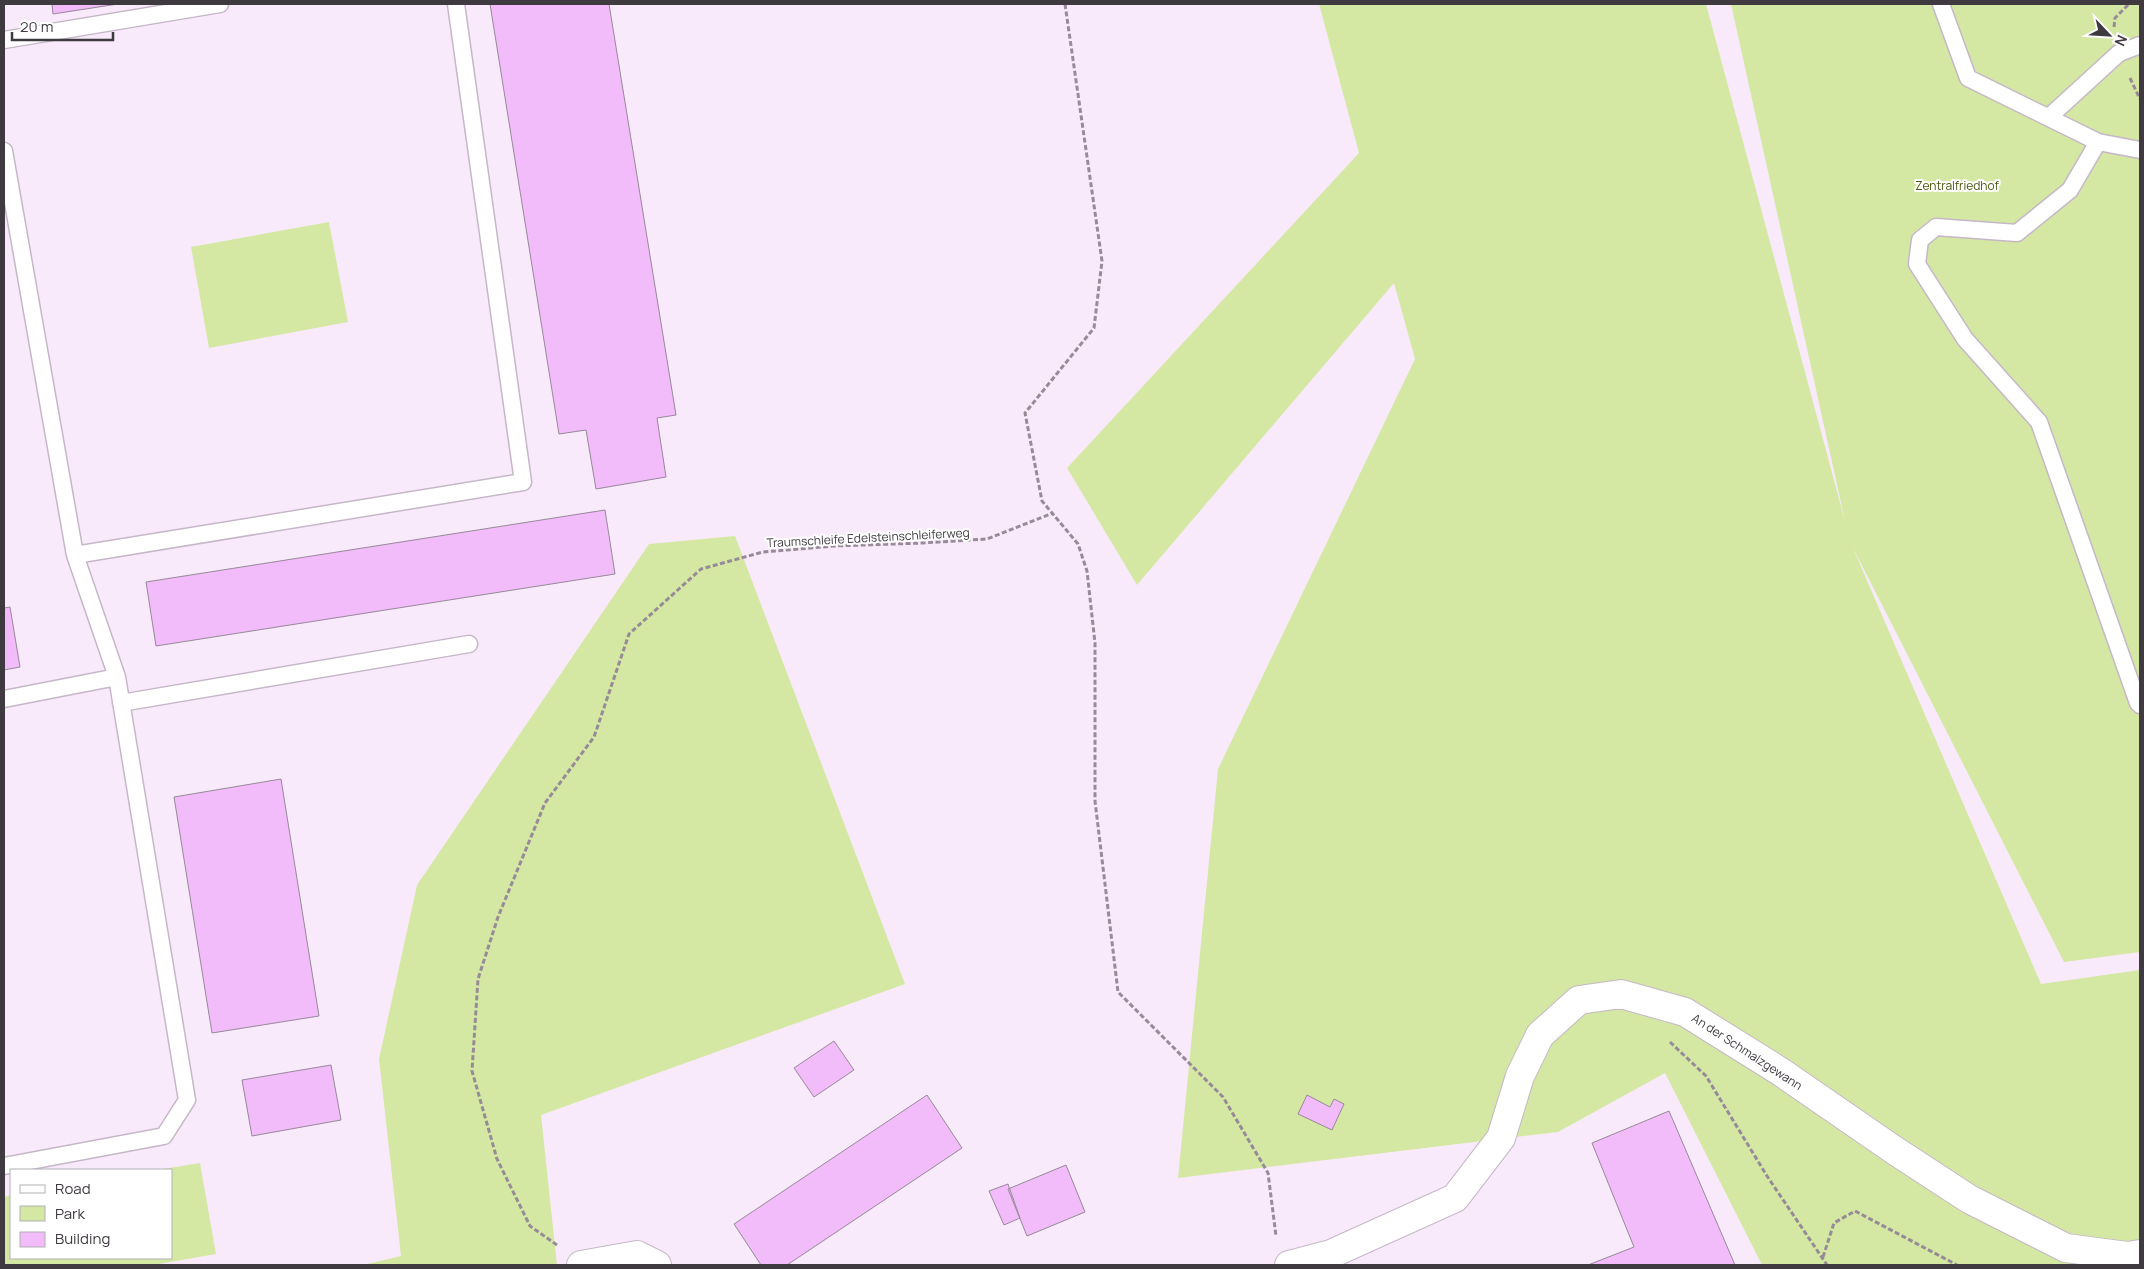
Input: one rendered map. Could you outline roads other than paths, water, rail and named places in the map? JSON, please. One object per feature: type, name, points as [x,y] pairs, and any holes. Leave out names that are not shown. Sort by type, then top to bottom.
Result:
[{"type":"street","name":"An der Schmalzgewann","points":[[1289,1265],[1331,1254],[1455,1198],[1501,1138],[1520,1076],[1540,1035],[1579,1000],[1621,994],[1685,1012],[1781,1072],[1969,1199],[2066,1248],[2127,1256],[2140,1254]]},
{"type":"street","points":[[582,1265],[637,1255],[657,1265]]},
{"type":"lane","points":[[4,40],[220,4]]},
{"type":"lane","points":[[75,555],[523,482],[456,4]]},
{"type":"lane","points":[[1941,4],[1968,78],[2098,142],[2140,150]]},
{"type":"lane","points":[[2049,117],[2119,53],[2140,44]]},
{"type":"lane","points":[[2098,142],[2070,190],[2017,233],[1936,227],[1920,240],[1916,264],[1965,339],[2039,422],[2140,705]]},
{"type":"lane","points":[[4,151],[75,555],[117,677],[187,1100],[164,1136],[4,1166]]},
{"type":"lane","points":[[121,703],[469,644]]},
{"type":"lane","points":[[4,699],[117,677]]},
{"type":"park label","name":"Zentralfriedhof","points":[[1957,186]]}]
